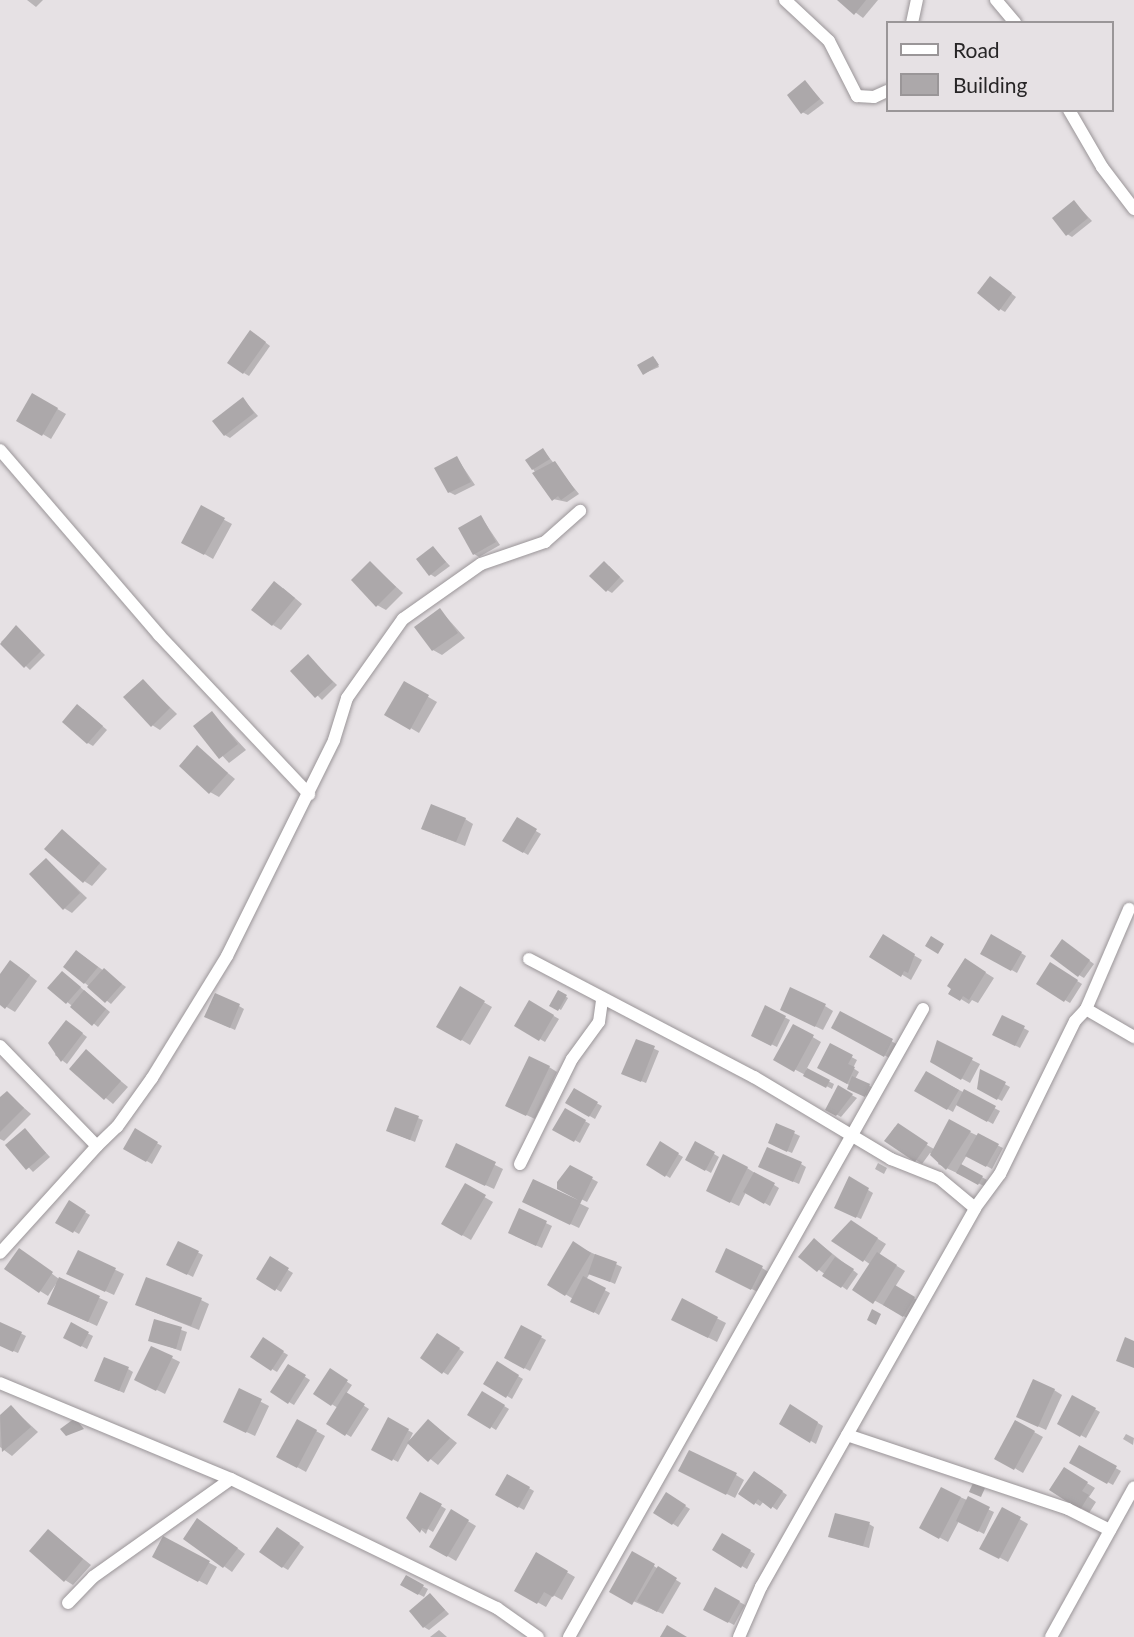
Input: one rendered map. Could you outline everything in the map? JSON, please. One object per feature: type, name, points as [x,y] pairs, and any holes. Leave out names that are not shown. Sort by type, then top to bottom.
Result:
[{"type":"street","points":[[785,0],[829,41],[858,96],[874,97],[886,91]]},
{"type":"street","points":[[912,21],[917,0]]},
{"type":"street","points":[[996,0],[1013,21]]},
{"type":"street","points":[[1070,112],[1102,167],[1134,208]]},
{"type":"street","points":[[0,450],[159,635],[309,794]]},
{"type":"street","points":[[0,1253],[117,1127],[152,1078],[227,956],[270,863],[309,794],[334,740],[347,698],[403,619],[481,564],[545,542],[580,511]]},
{"type":"street","points":[[739,1637],[761,1587],[975,1208],[1000,1174],[1075,1021],[1086,1009],[1129,909]]},
{"type":"street","points":[[529,959],[602,1000],[754,1077],[853,1137],[939,1178],[975,1208]]},
{"type":"street","points":[[520,1164],[572,1059],[599,1022],[602,1000]]},
{"type":"street","points":[[569,1637],[923,1009]]},
{"type":"street","points":[[1086,1009],[1134,1037]]},
{"type":"street","points":[[0,1046],[97,1146]]},
{"type":"street","points":[[0,1383],[230,1479],[496,1608],[538,1637]]},
{"type":"street","points":[[847,1435],[1068,1509],[1110,1530]]},
{"type":"street","points":[[68,1603],[93,1577],[230,1479]]},
{"type":"street","points":[[1051,1637],[1134,1487]]},
{"type":"building","points":[[837,0],[866,0],[854,15]]},
{"type":"building","points":[[805,80],[820,99],[801,114],[787,95]]},
{"type":"building","points":[[1074,200],[1088,218],[1066,236],[1052,218]]},
{"type":"building","points":[[990,276],[1012,293],[999,311],[977,293]]},
{"type":"building","points":[[250,330],[266,342],[243,374],[227,363]]},
{"type":"building","points":[[653,356],[659,365],[643,375],[637,365]]},
{"type":"building","points":[[32,393],[58,408],[42,436],[16,421]]},
{"type":"building","points":[[243,397],[254,413],[224,436],[212,421]]},
{"type":"building","points":[[543,448],[550,459],[532,470],[525,460]]},
{"type":"building","points":[[457,456],[471,482],[448,493],[434,468]]},
{"type":"building","points":[[555,461],[575,490],[561,500],[558,496],[552,501],[532,473]]},
{"type":"building","points":[[201,505],[225,518],[204,555],[181,543]]},
{"type":"building","points":[[481,515],[496,542],[473,555],[458,528]]},
{"type":"building","points":[[433,546],[446,562],[429,576],[416,559]]},
{"type":"building","points":[[370,561],[396,587],[376,607],[351,580]]},
{"type":"building","points":[[604,561],[620,577],[606,592],[589,576]]},
{"type":"building","points":[[274,581],[295,598],[272,626],[251,610]]},
{"type":"building","points":[[440,608],[458,633],[432,651],[414,627]]},
{"type":"building","points":[[16,625],[41,651],[24,668],[0,644]]},
{"type":"building","points":[[308,654],[333,682],[315,698],[290,671]]},
{"type":"building","points":[[143,679],[170,708],[151,727],[123,697]]},
{"type":"building","points":[[404,681],[429,695],[410,730],[384,715]]},
{"type":"building","points":[[77,704],[103,726],[87,744],[62,722]]},
{"type":"building","points":[[212,711],[238,744],[219,759],[193,726]]},
{"type":"building","points":[[197,745],[228,773],[209,794],[179,766]]},
{"type":"building","points":[[431,804],[466,818],[456,842],[421,829]]},
{"type":"building","points":[[517,817],[537,829],[523,853],[502,841]]},
{"type":"building","points":[[62,829],[100,863],[83,883],[44,849]]},
{"type":"building","points":[[46,858],[80,893],[63,910],[29,874]]},
{"type":"building","points":[[883,934],[915,954],[908,973],[904,971],[901,977],[869,957]]},
{"type":"building","points":[[991,934],[1022,952],[1011,971],[980,954]]},
{"type":"building","points":[[931,936],[944,944],[938,954],[925,946]]},
{"type":"building","points":[[1062,939],[1090,960],[1078,977],[1050,956]]},
{"type":"building","points":[[76,950],[98,967],[84,984],[63,967]]},
{"type":"building","points":[[965,958],[986,972],[969,1000],[963,996],[960,1001],[948,994],[951,989],[947,986]]},
{"type":"building","points":[[10,960],[30,975],[5,1009],[0,1005],[0,974]]},
{"type":"building","points":[[1050,962],[1078,980],[1064,1002],[1036,984]]},
{"type":"building","points":[[104,968],[122,984],[105,1003],[87,987]]},
{"type":"building","points":[[62,971],[81,987],[66,1004],[47,988]]},
{"type":"building","points":[[460,986],[485,1001],[461,1041],[436,1027]]},
{"type":"building","points":[[790,987],[826,1004],[815,1027],[780,1010]]},
{"type":"building","points":[[84,990],[106,1009],[92,1026],[70,1007]]},
{"type":"building","points":[[558,990],[567,995],[558,1011],[549,1006]]},
{"type":"building","points":[[215,993],[240,1004],[230,1028],[204,1017]]},
{"type":"building","points":[[529,1000],[554,1015],[539,1041],[514,1026]]},
{"type":"building","points":[[765,1005],[786,1016],[771,1046],[751,1036]]},
{"type":"building","points":[[840,1011],[893,1039],[884,1057],[831,1028]]},
{"type":"building","points":[[1002,1015],[1025,1026],[1015,1046],[992,1035]]},
{"type":"building","points":[[66,1020],[83,1033],[61,1062],[48,1043]]},
{"type":"building","points":[[793,1024],[814,1035],[794,1072],[773,1060]]},
{"type":"building","points":[[636,1039],[655,1046],[641,1082],[621,1074]]},
{"type":"building","points":[[937,1040],[973,1058],[961,1080],[930,1062]]},
{"type":"building","points":[[830,1043],[853,1055],[848,1064],[855,1067],[847,1084],[817,1068]]},
{"type":"building","points":[[86,1049],[121,1081],[104,1100],[69,1069]]},
{"type":"building","points":[[529,1056],[550,1066],[526,1116],[505,1106]]},
{"type":"building","points":[[807,1068],[830,1080],[826,1088],[803,1076]]},
{"type":"building","points":[[980,1069],[1006,1082],[997,1100],[977,1089]]},
{"type":"building","points":[[926,1071],[959,1090],[947,1110],[914,1091]]},
{"type":"building","points":[[852,1076],[870,1084],[865,1097],[847,1089]]},
{"type":"building","points":[[838,1085],[853,1094],[836,1116],[825,1110]]},
{"type":"building","points":[[574,1088],[598,1102],[589,1117],[565,1103]]},
{"type":"building","points":[[964,1089],[996,1106],[987,1122],[956,1105]]},
{"type":"building","points":[[7,1091],[24,1108],[0,1132],[0,1097]]},
{"type":"building","points":[[395,1107],[419,1116],[410,1140],[386,1131]]},
{"type":"building","points":[[565,1108],[586,1120],[574,1142],[552,1130]]},
{"type":"building","points":[[949,1119],[971,1131],[946,1170],[930,1155]]},
{"type":"building","points":[[776,1123],[795,1131],[787,1152],[768,1143]]},
{"type":"building","points":[[898,1123],[928,1143],[915,1162],[884,1141]]},
{"type":"building","points":[[25,1128],[46,1153],[26,1170],[5,1145]]},
{"type":"building","points":[[135,1128],[158,1142],[146,1162],[123,1149]]},
{"type":"building","points":[[978,1133],[999,1144],[986,1167],[965,1156]]},
{"type":"building","points":[[660,1141],[679,1153],[665,1177],[646,1165]]},
{"type":"building","points":[[695,1141],[715,1152],[705,1171],[685,1160]]},
{"type":"building","points":[[456,1143],[496,1162],[485,1186],[445,1167]]},
{"type":"building","points":[[767,1147],[802,1162],[793,1182],[758,1167]]},
{"type":"building","points":[[723,1154],[748,1167],[730,1203],[706,1191]]},
{"type":"building","points":[[961,1164],[983,1176],[978,1185],[956,1173]]},
{"type":"building","points":[[570,1165],[593,1177],[570,1225],[522,1202],[533,1179],[578,1200],[557,1189],[557,1182]]},
{"type":"building","points":[[754,1172],[775,1183],[764,1204],[743,1192]]},
{"type":"building","points":[[849,1176],[869,1188],[856,1218],[834,1208]]},
{"type":"building","points":[[465,1183],[486,1195],[462,1236],[441,1224]]},
{"type":"building","points":[[69,1200],[86,1211],[73,1233],[55,1223]]},
{"type":"building","points":[[519,1208],[547,1221],[536,1246],[508,1233]]},
{"type":"building","points":[[851,1220],[878,1238],[863,1262],[831,1241]]},
{"type":"building","points":[[814,1238],[832,1254],[817,1272],[798,1257]]},
{"type":"building","points":[[178,1241],[199,1251],[187,1275],[166,1265]]},
{"type":"building","points":[[573,1241],[591,1253],[565,1296],[547,1285]]},
{"type":"building","points":[[19,1248],[53,1272],[39,1293],[4,1269]]},
{"type":"building","points":[[726,1248],[763,1266],[751,1290],[715,1272]]},
{"type":"building","points":[[78,1250],[116,1268],[105,1292],[66,1274]]},
{"type":"building","points":[[877,1252],[897,1265],[873,1304],[852,1290]]},
{"type":"building","points":[[595,1254],[617,1262],[610,1282],[588,1274]]},
{"type":"building","points":[[270,1256],[289,1268],[275,1291],[256,1279]]},
{"type":"building","points":[[835,1257],[854,1269],[841,1288],[822,1276]]},
{"type":"building","points":[[583,1276],[606,1288],[594,1313],[570,1302]]},
{"type":"building","points":[[59,1277],[100,1296],[88,1322],[47,1304]]},
{"type":"building","points":[[146,1277],[202,1298],[191,1326],[135,1305]]},
{"type":"building","points":[[895,1285],[915,1297],[903,1317],[883,1305]]},
{"type":"building","points":[[682,1298],[718,1317],[708,1338],[671,1320]]},
{"type":"building","points":[[872,1309],[881,1314],[876,1325],[867,1320]]},
{"type":"building","points":[[154,1319],[182,1327],[176,1349],[148,1341]]},
{"type":"building","points":[[0,1322],[22,1332],[13,1352],[0,1346]]},
{"type":"building","points":[[71,1322],[89,1332],[81,1347],[63,1338]]},
{"type":"building","points":[[521,1325],[542,1336],[524,1369],[504,1358]]},
{"type":"building","points":[[437,1333],[460,1348],[442,1374],[420,1358]]},
{"type":"building","points":[[263,1337],[284,1351],[271,1371],[250,1357]]},
{"type":"building","points":[[1125,1337],[1134,1341],[1134,1368],[1116,1361]]},
{"type":"building","points":[[151,1346],[173,1356],[156,1391],[134,1380]]},
{"type":"building","points":[[104,1357],[129,1367],[119,1391],[94,1381]]},
{"type":"building","points":[[497,1361],[519,1375],[506,1398],[483,1384]]},
{"type":"building","points":[[288,1364],[306,1375],[288,1404],[270,1392]]},
{"type":"building","points":[[330,1368],[348,1380],[331,1406],[313,1394]]},
{"type":"building","points":[[1033,1379],[1055,1389],[1038,1427],[1016,1417]]},
{"type":"building","points":[[239,1388],[262,1399],[246,1433],[223,1422]]},
{"type":"building","points":[[482,1391],[505,1405],[490,1429],[467,1415]]},
{"type":"building","points":[[346,1392],[365,1404],[345,1436],[326,1424]]},
{"type":"building","points":[[1072,1395],[1096,1408],[1080,1437],[1057,1424]]},
{"type":"building","points":[[790,1404],[818,1422],[810,1443],[779,1424]]},
{"type":"building","points":[[11,1405],[31,1427],[2,1452],[0,1415]]},
{"type":"building","points":[[388,1417],[409,1429],[392,1461],[371,1450]]},
{"type":"building","points":[[75,1418],[84,1429],[66,1436],[60,1429]]},
{"type":"building","points":[[297,1419],[317,1430],[297,1468],[276,1457]]},
{"type":"building","points":[[428,1419],[450,1438],[428,1462],[407,1443]]},
{"type":"building","points":[[1015,1420],[1035,1431],[1014,1470],[994,1459]]},
{"type":"building","points":[[1079,1445],[1117,1466],[1107,1484],[1069,1463]]},
{"type":"building","points":[[689,1450],[737,1473],[726,1495],[678,1471]]},
{"type":"building","points":[[1064,1467],[1088,1482],[1082,1491],[1089,1495],[1080,1510],[1049,1490]]},
{"type":"building","points":[[754,1471],[783,1491],[771,1509],[758,1499],[754,1505],[738,1494]]},
{"type":"building","points":[[507,1474],[530,1487],[518,1508],[495,1495]]},
{"type":"building","points":[[973,1483],[985,1488],[981,1497],[969,1492]]},
{"type":"building","points":[[941,1487],[961,1497],[939,1539],[919,1528]]},
{"type":"building","points":[[420,1492],[442,1504],[427,1530],[422,1528],[420,1533],[406,1518]]},
{"type":"building","points":[[666,1492],[686,1505],[672,1525],[653,1513]]},
{"type":"building","points":[[968,1496],[990,1507],[978,1532],[956,1521]]},
{"type":"building","points":[[1002,1507],[1021,1517],[999,1559],[979,1549]]},
{"type":"building","points":[[451,1509],[469,1520],[447,1557],[429,1547]]},
{"type":"building","points":[[835,1513],[870,1522],[863,1546],[828,1537]]},
{"type":"building","points":[[197,1518],[238,1548],[223,1568],[183,1539]]},
{"type":"building","points":[[277,1527],[300,1543],[282,1568],[259,1552]]},
{"type":"building","points":[[48,1529],[83,1559],[64,1582],[29,1551]]},
{"type":"building","points":[[722,1533],[751,1550],[741,1568],[712,1550]]},
{"type":"building","points":[[163,1536],[210,1561],[198,1582],[152,1557]]},
{"type":"building","points":[[632,1551],[655,1564],[632,1605],[609,1592]]},
{"type":"building","points":[[536,1552],[568,1571],[553,1597],[544,1592],[537,1604],[514,1591]]},
{"type":"building","points":[[658,1566],[677,1578],[657,1612],[637,1601]]},
{"type":"building","points":[[406,1575],[424,1585],[418,1595],[400,1585]]},
{"type":"building","points":[[715,1587],[740,1601],[728,1623],[703,1610]]},
{"type":"building","points":[[430,1593],[445,1610],[423,1628],[409,1611]]},
{"type":"building","points":[[667,1625],[687,1637],[660,1637]]}]
